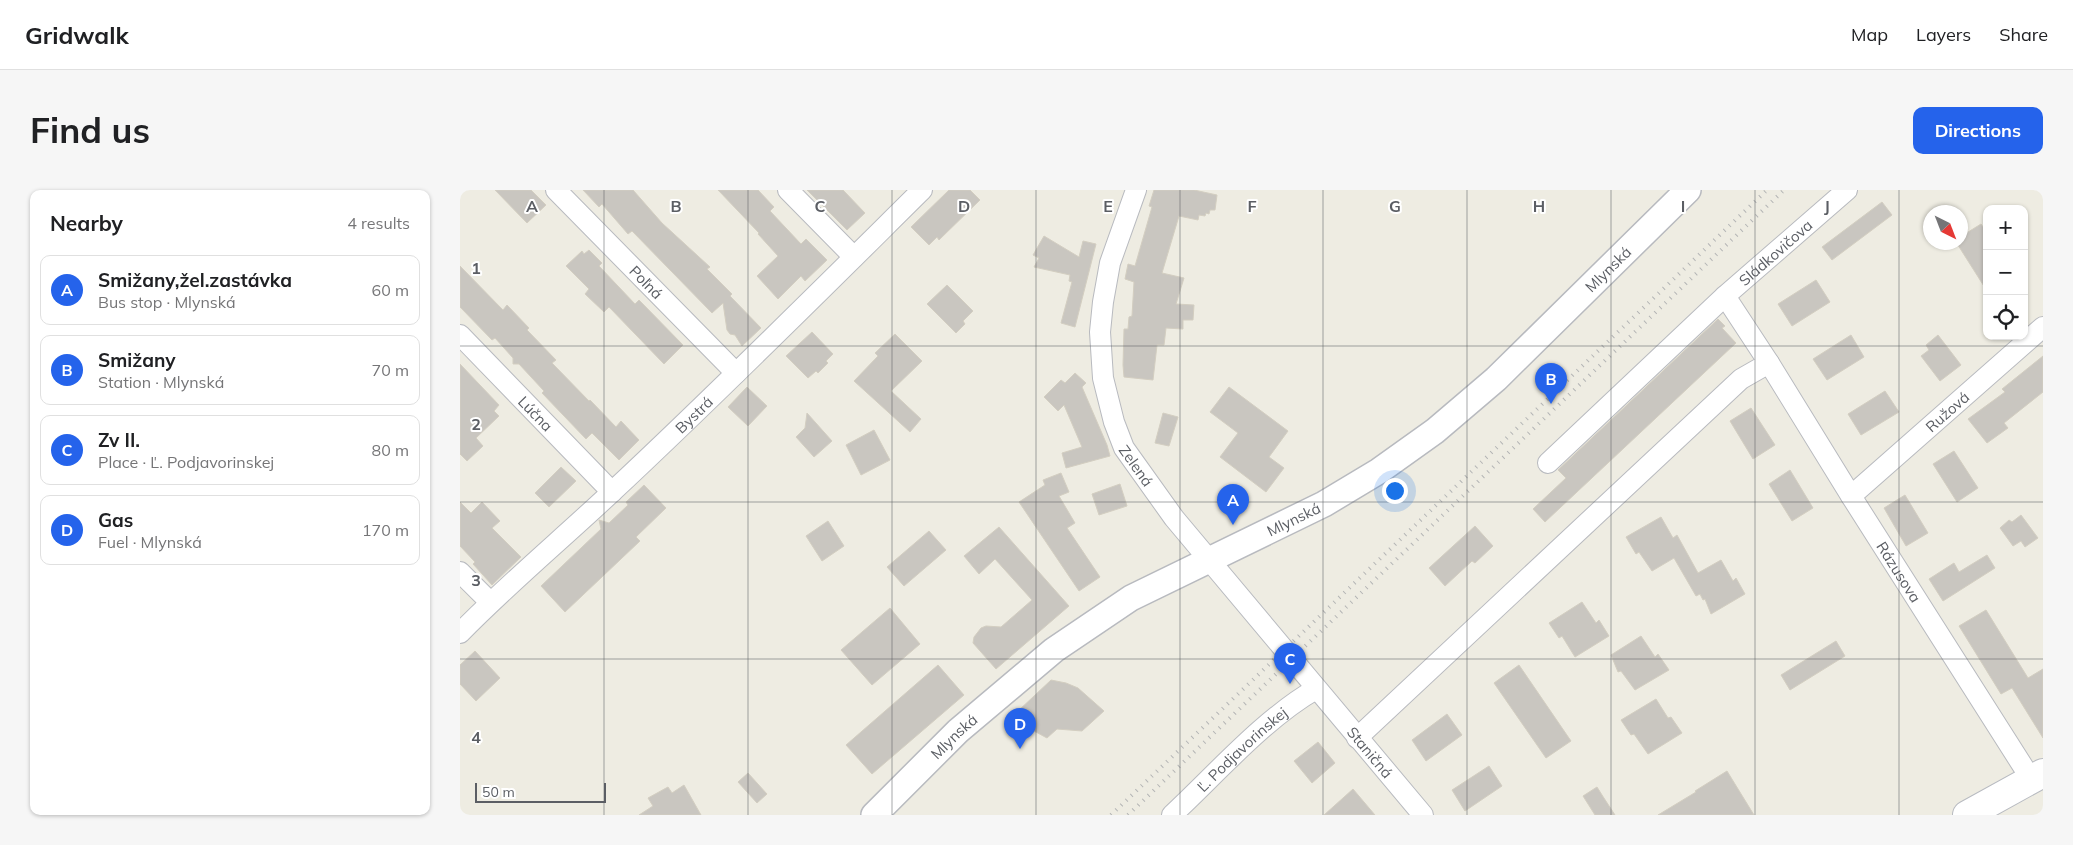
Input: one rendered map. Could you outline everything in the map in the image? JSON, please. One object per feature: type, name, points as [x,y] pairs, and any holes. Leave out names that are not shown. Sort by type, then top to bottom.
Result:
[{"type":"main road","points":[[1967,815],[2037,776]]},
{"type":"street","name":"Poľná","points":[[556,190],[736,373]]},
{"type":"street","points":[[788,190],[854,257]]},
{"type":"street","name":"Bystrá","points":[[460,633],[490,602],[612,492],[922,190]]},
{"type":"street","name":"Zelená","points":[[1136,190],[1110,263],[1100,332],[1103,378],[1114,422],[1124,448],[1174,518],[1286,649],[1316,689]]},
{"type":"street","name":"Mlynská","points":[[874,815],[958,731],[1028,669],[1054,650],[1131,598],[1324,504],[1379,471],[1435,431],[1496,379],[1688,190]]},
{"type":"street","name":"Sládkovičova","points":[[1548,463],[1725,296],[1848,190]]},
{"type":"street","name":"Rázusova","points":[[1725,296],[1851,496],[2037,776]]},
{"type":"street","name":"Ružová","points":[[1851,496],[2043,327]]},
{"type":"street","name":"Lúčna","points":[[460,335],[612,492]]},
{"type":"street","points":[[1358,738],[1741,379],[1768,363]]},
{"type":"street","points":[[460,572],[490,602]]},
{"type":"street","name":"Staničná","points":[[1316,689],[1423,815]]},
{"type":"street","name":"Ľ. Podjavorinskej","points":[[1172,815],[1268,724],[1316,689]]},
{"type":"building","points":[[495,190],[531,190],[546,205],[527,223]]},
{"type":"building","points":[[583,190],[633,190],[662,223],[710,267],[707,269],[732,294],[730,296],[761,328],[742,346],[735,335],[730,334],[727,330],[723,303],[712,313],[632,231],[628,234],[602,204],[599,207]]},
{"type":"building","points":[[718,190],[758,190],[774,207],[770,211],[801,244],[806,239],[827,260],[805,281],[801,276],[778,299],[757,276],[778,256]]},
{"type":"building","points":[[807,190],[843,190],[865,213],[847,230]]},
{"type":"building","points":[[949,190],[970,190],[980,200],[939,240],[937,237],[929,245],[911,227]]},
{"type":"building","points":[[1154,190],[1194,190],[1217,195],[1215,210],[1210,210],[1209,214],[1206,213],[1205,216],[1199,215],[1198,220],[1179,216],[1162,273],[1184,278],[1176,304],[1194,305],[1193,320],[1183,320],[1183,329],[1166,328],[1164,345],[1157,345],[1153,380],[1124,377],[1123,365],[1124,329],[1128,329],[1129,317],[1132,316],[1134,282],[1125,279],[1128,264],[1135,266],[1152,207],[1149,206]]},
{"type":"building","points":[[1882,202],[1892,215],[1832,260],[1822,247]]},
{"type":"building","points":[[1981,224],[1983,227],[1983,285],[1961,250],[1968,250],[1968,232]]},
{"type":"building","points":[[1044,236],[1079,257],[1083,241],[1096,244],[1075,327],[1061,323],[1072,282],[1069,281],[1070,275],[1034,267],[1039,258],[1033,255]]},
{"type":"building","points":[[589,250],[602,263],[599,266],[635,304],[639,300],[683,345],[664,364],[609,307],[604,312],[585,294],[589,289],[566,266],[582,251],[584,254]]},
{"type":"building","points":[[460,266],[503,310],[507,305],[529,328],[527,330],[556,360],[552,363],[589,401],[616,427],[621,421],[639,440],[619,460],[592,433],[586,439],[542,393],[544,391],[519,364],[513,364],[513,358],[495,338],[492,340],[460,307]]},
{"type":"building","points":[[1816,280],[1830,302],[1792,326],[1778,304]]},
{"type":"building","points":[[947,285],[973,311],[963,321],[965,324],[956,333],[927,304]]},
{"type":"building","points":[[1718,319],[1725,326],[1722,328],[1736,343],[1545,522],[1533,509],[1566,478],[1558,470]]},
{"type":"building","points":[[812,332],[833,354],[826,361],[828,363],[818,373],[816,371],[808,378],[786,356]]},
{"type":"building","points":[[895,334],[922,361],[891,391],[921,419],[910,432],[854,381],[878,356],[875,353]]},
{"type":"building","points":[[1851,335],[1864,357],[1827,380],[1813,359]]},
{"type":"building","points":[[1938,335],[1961,365],[1940,381],[1921,356],[1929,350],[1926,345]]},
{"type":"building","points":[[2043,356],[2043,392],[2004,423],[2008,428],[1987,443],[1968,419],[2005,392],[2002,389]]},
{"type":"building","points":[[460,364],[499,405],[494,411],[499,416],[476,438],[483,446],[467,461],[460,454]]},
{"type":"building","points":[[1075,373],[1086,383],[1082,387],[1110,456],[1066,468],[1062,453],[1082,447],[1064,405],[1058,411],[1044,397],[1061,380],[1065,383]]},
{"type":"building","points":[[747,387],[767,406],[748,426],[728,407]]},
{"type":"building","points":[[1229,387],[1288,431],[1269,457],[1284,468],[1266,492],[1220,457],[1238,433],[1210,412]]},
{"type":"building","points":[[1885,391],[1899,412],[1861,435],[1848,414]]},
{"type":"building","points":[[1751,408],[1775,445],[1753,459],[1730,421]]},
{"type":"building","points":[[807,413],[832,441],[814,457],[796,437],[805,428]]},
{"type":"building","points":[[1163,413],[1178,417],[1169,446],[1155,443]]},
{"type":"building","points":[[874,430],[890,460],[861,475],[846,445]]},
{"type":"building","points":[[1954,451],[1978,488],[1957,502],[1933,464]]},
{"type":"building","points":[[561,467],[576,481],[549,507],[535,493]]},
{"type":"building","points":[[1790,470],[1813,508],[1792,521],[1769,484]]},
{"type":"building","points":[[1061,473],[1069,492],[1059,496],[1075,523],[1067,528],[1100,577],[1079,591],[1019,502],[1045,485],[1043,480]]},
{"type":"building","points":[[1120,484],[1127,506],[1099,515],[1092,494]]},
{"type":"building","points":[[644,485],[666,508],[636,537],[640,541],[565,612],[541,586],[601,529],[599,520],[609,523],[628,505],[626,502]]},
{"type":"building","points":[[1905,495],[1928,533],[1906,546],[1884,508]]},
{"type":"building","points":[[460,502],[471,513],[482,502],[500,521],[492,528],[521,557],[492,585],[460,546]]},
{"type":"building","points":[[2021,515],[2038,538],[2025,547],[2021,541],[2013,546],[2000,528],[2009,520],[2012,522]]},
{"type":"building","points":[[1661,517],[1673,538],[1677,535],[1698,573],[1721,560],[1733,581],[1736,578],[1745,594],[1711,614],[1705,599],[1703,600],[1700,594],[1696,596],[1674,558],[1652,571],[1639,552],[1636,554],[1626,537]]},
{"type":"building","points":[[828,521],[844,546],[822,561],[806,536]]},
{"type":"building","points":[[1475,526],[1493,546],[1475,563],[1472,561],[1445,586],[1429,568]]},
{"type":"building","points":[[999,527],[1069,606],[996,669],[973,643],[974,637],[981,628],[986,626],[1001,627],[1032,600],[995,559],[979,574],[964,556]]},
{"type":"building","points":[[929,531],[946,550],[904,586],[887,567]]},
{"type":"building","points":[[1987,555],[1995,568],[1943,601],[1929,579],[1954,563],[1959,572]]},
{"type":"building","points":[[1582,602],[1596,623],[1599,620],[1609,636],[1575,657],[1562,636],[1559,638],[1549,623]]},
{"type":"building","points":[[890,608],[920,644],[872,685],[841,650]]},
{"type":"building","points":[[1986,610],[2028,678],[2043,669],[2043,738],[2012,688],[2001,694],[1959,626]]},
{"type":"building","points":[[1641,636],[1655,657],[1658,654],[1669,670],[1635,690],[1621,671],[1618,672],[1611,655]]},
{"type":"building","points":[[1836,641],[1845,656],[1790,690],[1781,675]]},
{"type":"building","points":[[475,651],[500,678],[476,701],[460,684],[460,665]]},
{"type":"building","points":[[938,665],[964,695],[872,774],[846,745]]},
{"type":"building","points":[[1519,665],[1571,741],[1546,758],[1494,683]]},
{"type":"building","points":[[1051,680],[1078,688],[1104,711],[1082,731],[1057,729],[1047,738],[1034,731],[1017,712]]},
{"type":"building","points":[[1656,699],[1668,718],[1671,717],[1682,733],[1648,754],[1621,720]]},
{"type":"building","points":[[1447,714],[1462,735],[1426,761],[1412,740]]},
{"type":"building","points":[[1318,742],[1335,763],[1312,783],[1294,761]]},
{"type":"building","points":[[1489,766],[1502,786],[1465,811],[1452,790]]},
{"type":"building","points":[[1727,771],[1754,815],[1658,815],[1696,792]]},
{"type":"building","points":[[748,773],[767,794],[757,803],[738,782]]},
{"type":"building","points":[[684,785],[701,815],[639,815],[653,806],[648,798],[668,787],[672,793]]},
{"type":"building","points":[[1597,787],[1615,815],[1595,815],[1583,796]]},
{"type":"building","points":[[1353,789],[1375,815],[1324,815]]},
{"type":"railway","points":[[1111,815],[1767,190]]},
{"type":"railway","points":[[1128,815],[1784,190]]},
{"type":"place","name":"Smižany","points":[[1551,404]]},
{"type":"place","name":"Smižany,žel.zastávka","points":[[1233,525]]},
{"type":"place","name":"Zv II.","points":[[1290,684]]},
{"type":"place","name":"Gas","points":[[1020,749]]}]
